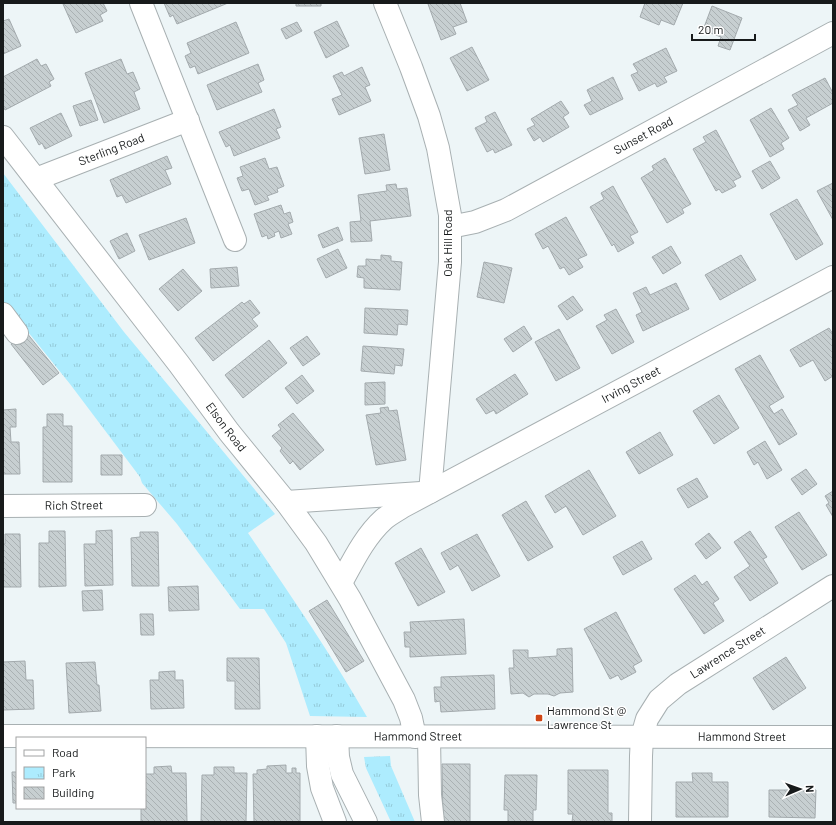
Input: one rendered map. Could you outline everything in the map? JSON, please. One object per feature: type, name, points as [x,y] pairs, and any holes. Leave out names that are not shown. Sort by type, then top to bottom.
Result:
[{"type":"street","points":[[142,3],[235,240]]},
{"type":"street","name":"Oak Hill Road","points":[[385,3],[429,116],[444,177],[450,227],[450,262],[430,492]]},
{"type":"street","name":"Sunset Road","points":[[450,227],[475,222],[506,210],[833,33]]},
{"type":"street","name":"Sterling Road","points":[[36,179],[188,120]]},
{"type":"street","name":"Elson Road","points":[[3,138],[174,358],[229,432],[286,502],[316,543],[341,583],[404,700],[411,718],[422,737],[433,822]]},
{"type":"street","name":"Irving Street","points":[[341,583],[357,554],[378,525],[402,507],[833,277]]},
{"type":"street","points":[[3,314],[17,332]]},
{"type":"street","name":"Irving Street","points":[[286,502],[430,492]]},
{"type":"street","name":"Rich Street","points":[[3,506],[145,505]]},
{"type":"street","name":"Lawrence Street","points":[[640,822],[642,737],[647,719],[659,700],[678,684],[833,586]]},
{"type":"street","name":"Hammond Street","points":[[3,736],[833,737]]},
{"type":"street","points":[[327,736],[318,766],[322,788],[335,822]]},
{"type":"street","points":[[327,736],[338,757],[342,774],[366,822]]},
{"type":"green space","points":[[3,173],[124,332],[275,514],[248,533],[324,647],[367,717],[310,716],[286,643],[264,609],[240,609],[177,524],[142,483],[140,477],[70,384],[3,301]]},
{"type":"green space","points":[[390,756],[391,766],[415,822],[391,822],[366,768],[364,757]]},
{"type":"building","points":[[103,3],[107,11],[100,15],[103,21],[76,33],[63,4]]},
{"type":"building","points":[[164,3],[228,3],[177,24],[173,15],[170,17]]},
{"type":"building","points":[[296,3],[321,3],[321,6],[296,6]]},
{"type":"building","points":[[460,3],[467,22],[453,27],[456,34],[441,40],[428,4]]},
{"type":"building","points":[[645,3],[683,3],[674,25],[661,20],[659,25],[640,17]]},
{"type":"building","points":[[712,6],[742,18],[730,50],[718,46],[721,37],[703,30]]},
{"type":"building","points":[[9,19],[21,46],[3,54],[3,21]]},
{"type":"building","points":[[337,21],[349,46],[326,58],[314,32]]},
{"type":"building","points":[[236,22],[249,53],[198,74],[195,66],[190,68],[185,56],[191,53],[187,43]]},
{"type":"building","points":[[297,22],[302,31],[286,39],[281,29]]},
{"type":"building","points":[[472,47],[489,80],[467,91],[450,58]]},
{"type":"building","points":[[666,48],[677,71],[664,77],[667,82],[657,87],[655,83],[639,91],[631,75],[638,72],[633,64]]},
{"type":"building","points":[[37,59],[41,66],[46,64],[54,79],[49,82],[51,86],[5,110],[3,106],[3,77]]},
{"type":"building","points":[[121,59],[127,74],[133,72],[140,89],[134,92],[140,109],[104,123],[85,73]]},
{"type":"building","points":[[258,64],[264,80],[258,83],[262,92],[217,110],[207,85]]},
{"type":"building","points":[[362,67],[370,85],[365,87],[371,101],[339,115],[332,99],[342,95],[333,76],[342,72],[344,76]]},
{"type":"building","points":[[613,77],[623,99],[590,115],[584,105],[592,101],[587,90]]},
{"type":"building","points":[[825,78],[833,93],[833,103],[806,118],[810,125],[800,131],[788,110],[798,105],[792,95]]},
{"type":"building","points":[[91,100],[98,120],[80,126],[73,106]]},
{"type":"building","points":[[561,101],[569,113],[563,117],[569,127],[543,142],[540,137],[534,141],[527,129],[535,125],[531,119]]},
{"type":"building","points":[[771,108],[789,138],[781,143],[784,149],[770,157],[750,120]]},
{"type":"building","points":[[274,109],[281,127],[276,129],[280,138],[234,156],[230,145],[226,147],[219,132]]},
{"type":"building","points":[[495,112],[512,145],[495,153],[493,149],[487,152],[475,128],[487,122],[485,117]]},
{"type":"building","points":[[61,113],[72,136],[45,149],[42,143],[39,145],[30,128]]},
{"type":"building","points":[[716,130],[741,177],[733,181],[736,186],[722,193],[719,189],[716,191],[693,149],[706,142],[703,137]]},
{"type":"building","points":[[384,134],[390,170],[365,174],[359,138]]},
{"type":"building","points":[[167,156],[172,168],[165,170],[171,184],[126,203],[122,195],[117,197],[110,180]]},
{"type":"building","points":[[265,158],[269,169],[277,167],[284,186],[277,189],[278,192],[267,196],[269,200],[255,205],[249,189],[242,191],[237,178],[243,176],[240,167]]},
{"type":"building","points":[[665,158],[691,204],[682,209],[684,213],[667,223],[641,178],[654,170],[652,166]]},
{"type":"building","points":[[770,161],[780,178],[762,189],[752,171]]},
{"type":"building","points":[[833,183],[833,220],[817,191]]},
{"type":"building","points":[[396,184],[397,189],[407,188],[411,216],[370,221],[372,241],[351,242],[350,222],[361,221],[358,195],[387,191],[386,185]]},
{"type":"building","points":[[613,186],[638,232],[630,236],[634,243],[618,252],[614,244],[612,246],[590,207],[604,199],[601,193]]},
{"type":"building","points":[[797,199],[823,244],[796,260],[770,214]]},
{"type":"building","points":[[281,205],[284,214],[290,212],[293,222],[288,224],[292,234],[281,238],[279,231],[274,233],[275,236],[268,239],[267,235],[262,237],[254,214]]},
{"type":"building","points":[[566,217],[587,255],[578,259],[583,267],[569,275],[564,267],[560,269],[548,246],[543,249],[535,234]]},
{"type":"building","points":[[186,218],[195,243],[149,260],[139,235]]},
{"type":"building","points":[[338,227],[343,240],[323,248],[318,235]]},
{"type":"building","points":[[127,233],[135,251],[119,259],[110,241]]},
{"type":"building","points":[[671,246],[681,263],[663,274],[652,257]]},
{"type":"building","points":[[338,249],[347,268],[326,278],[317,259]]},
{"type":"building","points":[[381,255],[391,256],[391,261],[402,262],[400,290],[364,288],[364,278],[357,277],[358,266],[366,266],[366,259],[381,260]]},
{"type":"building","points":[[741,255],[756,280],[720,300],[705,275]]},
{"type":"building","points":[[484,262],[512,268],[504,303],[477,297]]},
{"type":"building","points":[[237,267],[239,286],[211,288],[210,269]]},
{"type":"building","points":[[183,269],[202,291],[178,311],[159,289]]},
{"type":"building","points":[[676,283],[689,309],[643,331],[636,315],[642,312],[633,293],[646,287],[650,295]]},
{"type":"building","points":[[573,296],[583,310],[567,320],[558,306]]},
{"type":"building","points":[[250,300],[260,313],[252,319],[258,326],[213,361],[195,338],[242,302],[244,304]]},
{"type":"building","points":[[365,308],[408,310],[407,325],[398,324],[397,335],[364,333]]},
{"type":"building","points":[[616,309],[634,342],[612,354],[596,326],[607,320],[604,315]]},
{"type":"building","points":[[524,326],[532,339],[513,352],[504,339]]},
{"type":"building","points":[[829,328],[833,334],[833,376],[825,381],[813,360],[800,367],[790,350]]},
{"type":"building","points":[[559,329],[580,368],[556,381],[535,342]]},
{"type":"building","points":[[26,332],[59,373],[43,385],[11,344]]},
{"type":"building","points":[[307,336],[320,354],[303,366],[290,348]]},
{"type":"building","points":[[269,340],[287,363],[243,398],[225,375]]},
{"type":"building","points":[[363,346],[404,349],[402,366],[395,365],[394,374],[361,371]]},
{"type":"building","points":[[760,355],[784,397],[769,406],[774,414],[782,409],[797,434],[779,445],[735,369]]},
{"type":"building","points":[[515,374],[528,394],[496,414],[494,410],[486,414],[476,399]]},
{"type":"building","points":[[302,375],[314,391],[297,404],[285,388]]},
{"type":"building","points":[[385,382],[385,404],[365,405],[365,383]]},
{"type":"building","points":[[719,395],[739,428],[714,444],[693,411]]},
{"type":"building","points":[[388,407],[389,411],[397,410],[406,460],[376,465],[366,415],[381,413],[380,408]]},
{"type":"building","points":[[16,409],[16,427],[10,427],[11,442],[19,442],[20,474],[3,474],[3,410]]},
{"type":"building","points":[[293,413],[324,450],[300,470],[293,461],[290,464],[280,451],[282,448],[272,436],[281,429],[278,425]]},
{"type":"building","points":[[47,414],[63,414],[63,426],[72,426],[72,482],[43,482],[43,427],[47,427]]},
{"type":"building","points":[[660,432],[673,455],[639,474],[626,452]]},
{"type":"building","points":[[765,441],[782,470],[767,479],[758,462],[754,465],[747,452]]},
{"type":"building","points":[[101,455],[122,455],[122,475],[101,475]]},
{"type":"building","points":[[806,469],[817,484],[802,495],[791,479]]},
{"type":"building","points":[[589,470],[616,516],[583,535],[566,506],[555,513],[545,496]]},
{"type":"building","points":[[697,478],[708,497],[688,508],[677,489]]},
{"type":"building","points":[[833,491],[833,517],[826,505],[829,503],[825,496]]},
{"type":"building","points":[[526,501],[553,547],[528,561],[502,515]]},
{"type":"building","points":[[799,512],[827,555],[802,570],[775,527]]},
{"type":"building","points":[[112,530],[113,585],[85,586],[84,544],[96,544],[96,531]]},
{"type":"building","points":[[49,531],[65,531],[66,586],[39,587],[39,543],[49,543]]},
{"type":"building","points":[[750,531],[767,557],[763,559],[778,583],[750,601],[734,577],[750,566],[734,542]]},
{"type":"building","points":[[140,532],[158,532],[159,586],[132,586],[131,538],[140,537]]},
{"type":"building","points":[[709,533],[721,548],[706,559],[695,544]]},
{"type":"building","points":[[5,534],[20,534],[21,587],[3,587],[3,544],[5,544]]},
{"type":"building","points":[[477,534],[500,576],[472,591],[458,565],[450,570],[441,553]]},
{"type":"building","points":[[642,541],[652,559],[623,575],[613,557]]},
{"type":"building","points":[[421,548],[445,592],[418,606],[395,563]]},
{"type":"building","points":[[695,575],[702,585],[707,581],[719,599],[713,603],[724,621],[704,634],[674,589]]},
{"type":"building","points":[[198,586],[199,610],[169,611],[168,587]]},
{"type":"building","points":[[102,590],[103,610],[83,611],[82,591]]},
{"type":"building","points":[[327,600],[364,661],[346,672],[309,611]]},
{"type":"building","points":[[616,612],[642,661],[633,666],[636,672],[621,680],[618,675],[610,679],[584,629]]},
{"type":"building","points":[[140,614],[153,614],[154,635],[141,635]]},
{"type":"building","points":[[464,619],[466,654],[410,657],[410,647],[405,647],[404,632],[411,632],[410,622]]},
{"type":"building","points":[[572,648],[573,692],[560,693],[554,696],[548,694],[534,694],[529,697],[523,693],[511,694],[509,668],[514,668],[513,650],[528,650],[528,658],[557,656],[557,649]]},
{"type":"building","points":[[786,657],[806,688],[773,710],[753,678]]},
{"type":"building","points":[[227,658],[259,658],[260,709],[235,709],[235,681],[227,681]]},
{"type":"building","points":[[25,661],[26,680],[33,680],[34,709],[3,710],[3,662]]},
{"type":"building","points":[[95,662],[101,711],[69,713],[66,663]]},
{"type":"building","points":[[175,671],[175,680],[183,680],[184,708],[151,709],[150,680],[159,680],[159,672]]},
{"type":"building","points":[[494,675],[495,709],[441,712],[440,701],[435,702],[434,687],[441,687],[441,677]]},
{"type":"building","points":[[442,764],[470,764],[470,822],[443,822]]},
{"type":"building","points":[[286,765],[286,773],[292,773],[292,768],[296,768],[296,773],[300,773],[300,822],[254,822],[253,774],[257,774],[257,770],[267,769],[267,766]]},
{"type":"building","points":[[171,766],[172,773],[186,773],[187,822],[141,822],[141,809],[146,809],[146,774],[154,774],[154,767]]},
{"type":"building","points":[[214,767],[234,767],[234,773],[247,773],[246,822],[201,822],[202,775],[214,775]]},
{"type":"building","points":[[568,770],[608,770],[608,813],[612,813],[612,822],[572,822],[573,814],[568,814]]},
{"type":"building","points":[[12,772],[16,772],[16,803],[13,803]]},
{"type":"building","points":[[692,773],[712,773],[712,782],[728,782],[728,817],[676,817],[676,782],[693,782]]},
{"type":"building","points":[[505,775],[537,775],[536,810],[533,810],[533,822],[508,822],[508,810],[504,810]]},
{"type":"building","points":[[769,790],[816,790],[815,818],[769,817]]},
{"type":"place","name":"Hammond St @ Lawrence St","points":[[539,718]]}]
